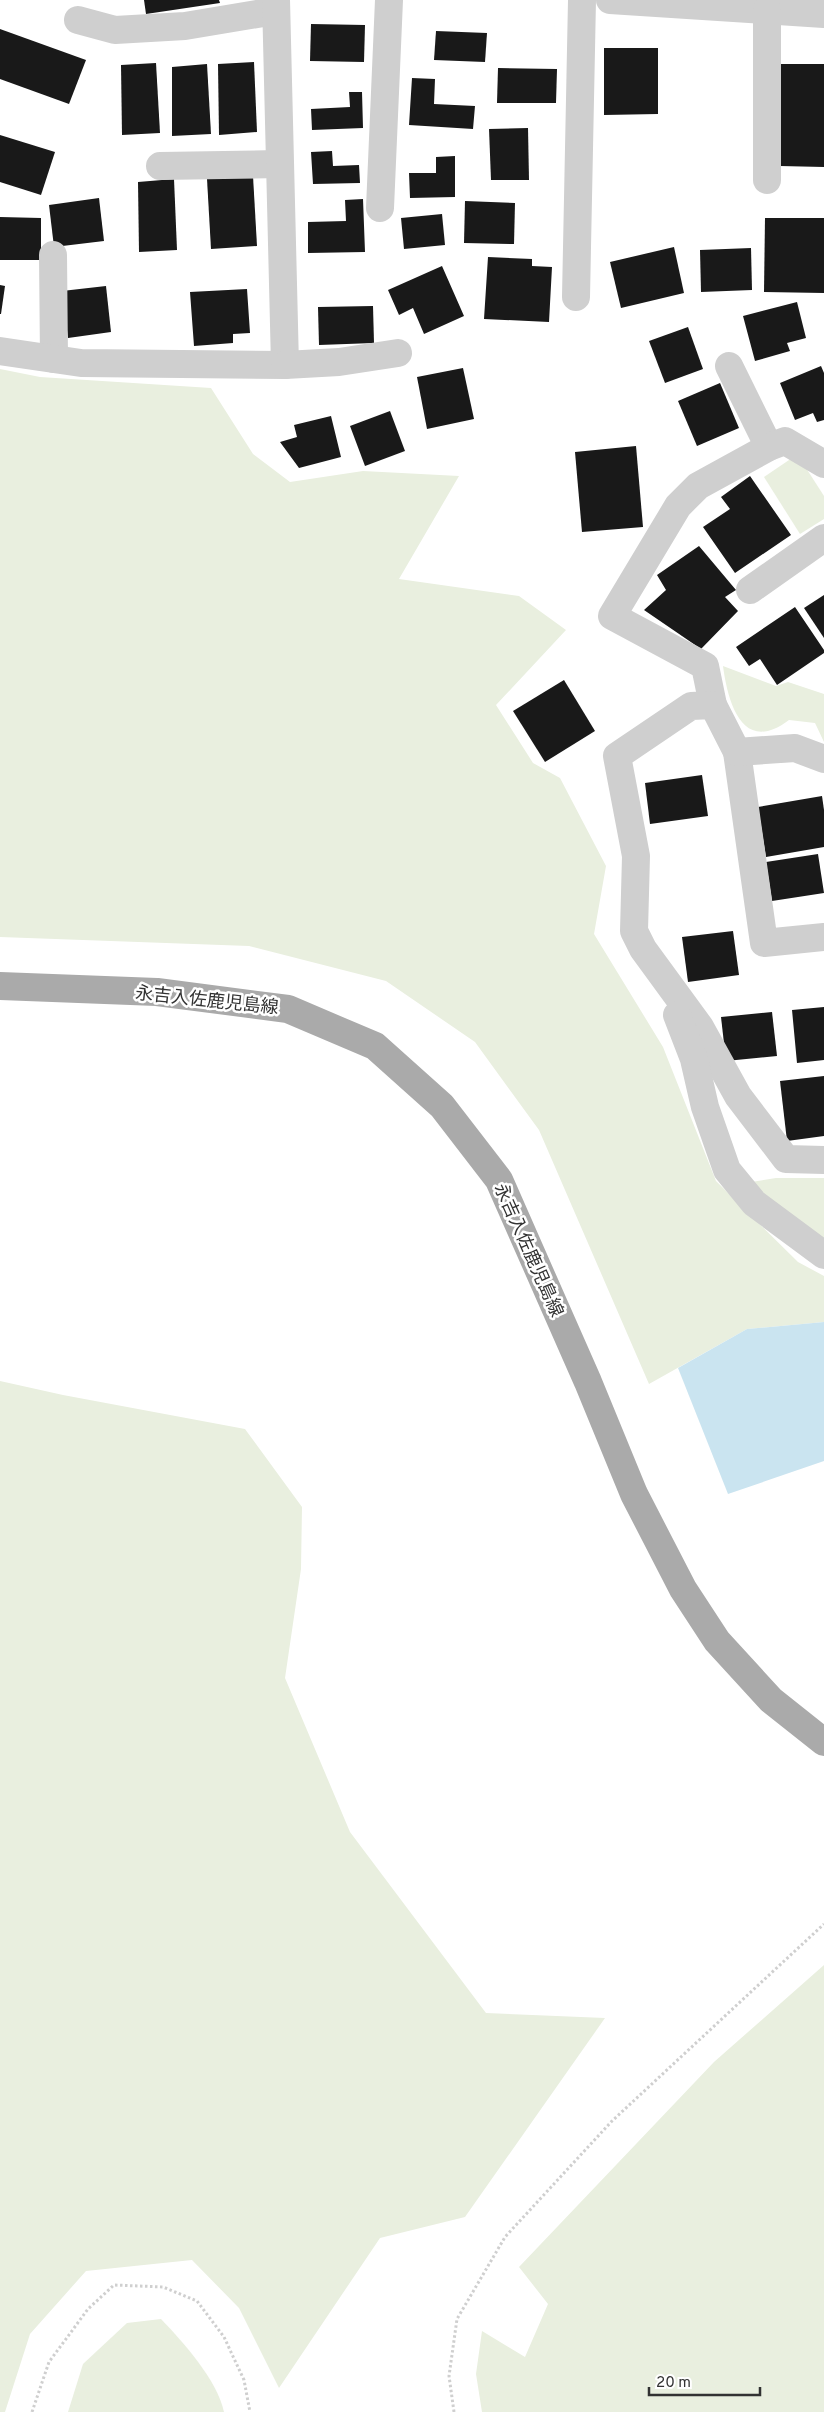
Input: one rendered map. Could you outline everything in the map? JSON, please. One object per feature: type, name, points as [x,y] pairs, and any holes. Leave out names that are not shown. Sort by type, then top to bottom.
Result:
[{"type":"main road","name":"永吉入佐鹿児島線","points":[[0,986],[157,992],[288,1008],[374,1046],[442,1106],[499,1180],[588,1382],[634,1494],[683,1589],[716,1641],[771,1700],[824,1742]]},
{"type":"street","points":[[380,208],[389,0]]},
{"type":"street","points":[[576,297],[582,0]]},
{"type":"street","points":[[610,0],[824,14]]},
{"type":"street","points":[[78,20],[115,30],[185,26],[275,5],[285,365]]},
{"type":"street","points":[[767,10],[767,180]]},
{"type":"street","points":[[160,166],[279,164]]},
{"type":"street","points":[[53,255],[54,359]]},
{"type":"street","points":[[0,351],[81,363],[285,365],[339,362],[398,353]]},
{"type":"street","points":[[729,366],[769,447]]},
{"type":"street","points":[[824,464],[785,441],[769,447],[698,486],[678,506],[612,616],[705,666],[713,704],[736,752],[764,943],[824,937]]},
{"type":"street","points":[[750,590],[824,538]]},
{"type":"street","points":[[713,704],[691,706],[617,756],[636,856],[634,930],[643,949],[700,1027],[738,1096],[786,1159],[824,1160]]},
{"type":"street","points":[[736,752],[795,748],[824,759]]},
{"type":"street","points":[[663,976],[694,1058],[705,1107],[727,1170],[754,1203],[824,1255]]},
{"type":"path","points":[[454,2412],[449,2376],[457,2319],[504,2237],[612,2121],[824,1924]]},
{"type":"path","points":[[32,2412],[49,2362],[88,2309],[114,2285],[163,2287],[196,2300],[224,2337],[244,2380],[250,2412]]},
{"type":"green space","points":[[0,369],[40,377],[211,388],[253,454],[290,482],[363,471],[459,476],[399,579],[519,596],[566,630],[496,705],[533,763],[560,778],[606,866],[594,934],[663,1047],[716,1181],[798,1262],[824,1276],[824,1322],[747,1329],[649,1384],[539,1130],[475,1042],[386,981],[249,946],[0,937]]},
{"type":"green space","points":[[792,458],[806,468],[824,496],[824,519],[800,534],[764,477]]},
{"type":"green space","points":[[723,666],[776,686],[788,682],[824,694],[824,742],[815,723],[789,720],[773,729],[760,732],[749,728],[734,709],[725,681]]},
{"type":"green space","points":[[776,1178],[824,1178],[824,1242],[745,1183]]},
{"type":"green space","points":[[0,1381],[63,1395],[245,1429],[302,1507],[301,1569],[285,1678],[350,1832],[486,2013],[605,2018],[465,2217],[380,2238],[279,2388],[239,2308],[192,2260],[86,2271],[30,2334],[5,2412],[0,2412]]},
{"type":"green space","points":[[824,1965],[824,2412],[482,2412],[476,2374],[482,2331],[525,2357],[548,2304],[519,2267],[714,2062]]},
{"type":"green space","points":[[161,2319],[180,2339],[207,2375],[224,2412],[68,2412],[83,2364],[127,2323]]},
{"type":"water","points":[[824,1322],[824,1461],[728,1494],[678,1368],[747,1329]]},
{"type":"building","points":[[144,0],[219,0],[220,3],[146,14]]},
{"type":"building","points":[[311,24],[365,25],[364,62],[310,61]]},
{"type":"building","points":[[0,29],[86,60],[69,104],[0,79]]},
{"type":"building","points":[[436,31],[487,33],[485,62],[434,60]]},
{"type":"building","points":[[604,48],[658,48],[658,114],[604,115]]},
{"type":"building","points":[[254,62],[257,132],[219,135],[218,64]]},
{"type":"building","points":[[156,63],[160,133],[122,135],[121,65]]},
{"type":"building","points":[[207,64],[211,134],[172,136],[172,67]]},
{"type":"building","points":[[781,64],[824,64],[824,167],[780,166]]},
{"type":"building","points":[[498,68],[557,69],[556,103],[497,103]]},
{"type":"building","points":[[412,78],[435,79],[434,104],[475,106],[473,129],[409,125]]},
{"type":"building","points":[[349,92],[362,92],[363,128],[312,130],[311,109],[350,107]]},
{"type":"building","points":[[528,128],[529,180],[491,180],[489,129]]},
{"type":"building","points":[[0,135],[55,152],[41,195],[0,182]]},
{"type":"building","points":[[332,151],[333,166],[359,165],[360,183],[313,184],[311,152]]},
{"type":"building","points":[[455,156],[455,197],[410,198],[409,173],[436,173],[436,157]]},
{"type":"building","points":[[253,176],[257,246],[211,249],[207,179]]},
{"type":"building","points":[[174,179],[177,250],[139,252],[138,182]]},
{"type":"building","points":[[99,198],[104,241],[54,247],[49,205]]},
{"type":"building","points":[[363,199],[365,252],[308,253],[308,222],[346,221],[345,200]]},
{"type":"building","points":[[465,201],[515,203],[514,244],[464,243]]},
{"type":"building","points":[[442,214],[445,245],[404,249],[401,218]]},
{"type":"building","points":[[0,217],[41,218],[41,260],[0,260]]},
{"type":"building","points":[[765,218],[824,218],[824,293],[764,292]]},
{"type":"building","points":[[674,247],[684,293],[621,308],[610,262]]},
{"type":"building","points":[[751,248],[752,290],[701,292],[700,250]]},
{"type":"building","points":[[488,257],[532,259],[532,266],[552,267],[549,322],[484,319]]},
{"type":"building","points":[[442,266],[464,316],[424,334],[413,308],[399,315],[388,290]]},
{"type":"building","points":[[0,285],[5,286],[1,314],[0,314]]},
{"type":"building","points":[[106,286],[111,332],[68,338],[62,291]]},
{"type":"building","points":[[247,289],[250,333],[233,334],[233,343],[194,346],[190,292]]},
{"type":"building","points":[[797,302],[806,338],[787,343],[790,351],[755,361],[743,316]]},
{"type":"building","points":[[373,306],[374,343],[319,345],[318,307]]},
{"type":"building","points":[[688,327],[703,369],[665,383],[649,341]]},
{"type":"building","points":[[821,366],[824,373],[824,420],[817,422],[813,413],[795,420],[780,383]]},
{"type":"building","points":[[463,368],[474,419],[427,429],[417,377]]},
{"type":"building","points":[[720,383],[739,428],[697,446],[678,401]]},
{"type":"building","points":[[390,411],[405,451],[365,466],[350,426]]},
{"type":"building","points":[[331,416],[341,457],[299,468],[280,442],[297,437],[294,425]]},
{"type":"building","points":[[636,446],[643,527],[582,532],[575,452]]},
{"type":"building","points":[[750,476],[791,535],[735,573],[703,527],[730,509],[721,497]]},
{"type":"building","points":[[699,546],[736,590],[725,597],[738,611],[701,649],[644,610],[666,590],[657,575]]},
{"type":"building","points":[[824,595],[824,638],[804,608]]},
{"type":"building","points":[[795,607],[824,650],[824,653],[777,685],[760,659],[749,666],[736,647]]},
{"type":"building","points":[[564,680],[595,731],[545,762],[513,711]]},
{"type":"building","points":[[702,775],[708,816],[650,824],[645,783]]},
{"type":"building","points":[[822,796],[824,847],[766,857],[758,807]]},
{"type":"building","points":[[818,854],[824,893],[772,901],[766,862]]},
{"type":"building","points":[[733,931],[739,975],[688,982],[682,937]]},
{"type":"building","points":[[824,1007],[824,1060],[797,1063],[792,1010]]},
{"type":"building","points":[[772,1012],[777,1056],[726,1061],[721,1017]]},
{"type":"building","points":[[824,1076],[824,1136],[787,1141],[780,1081]]}]
